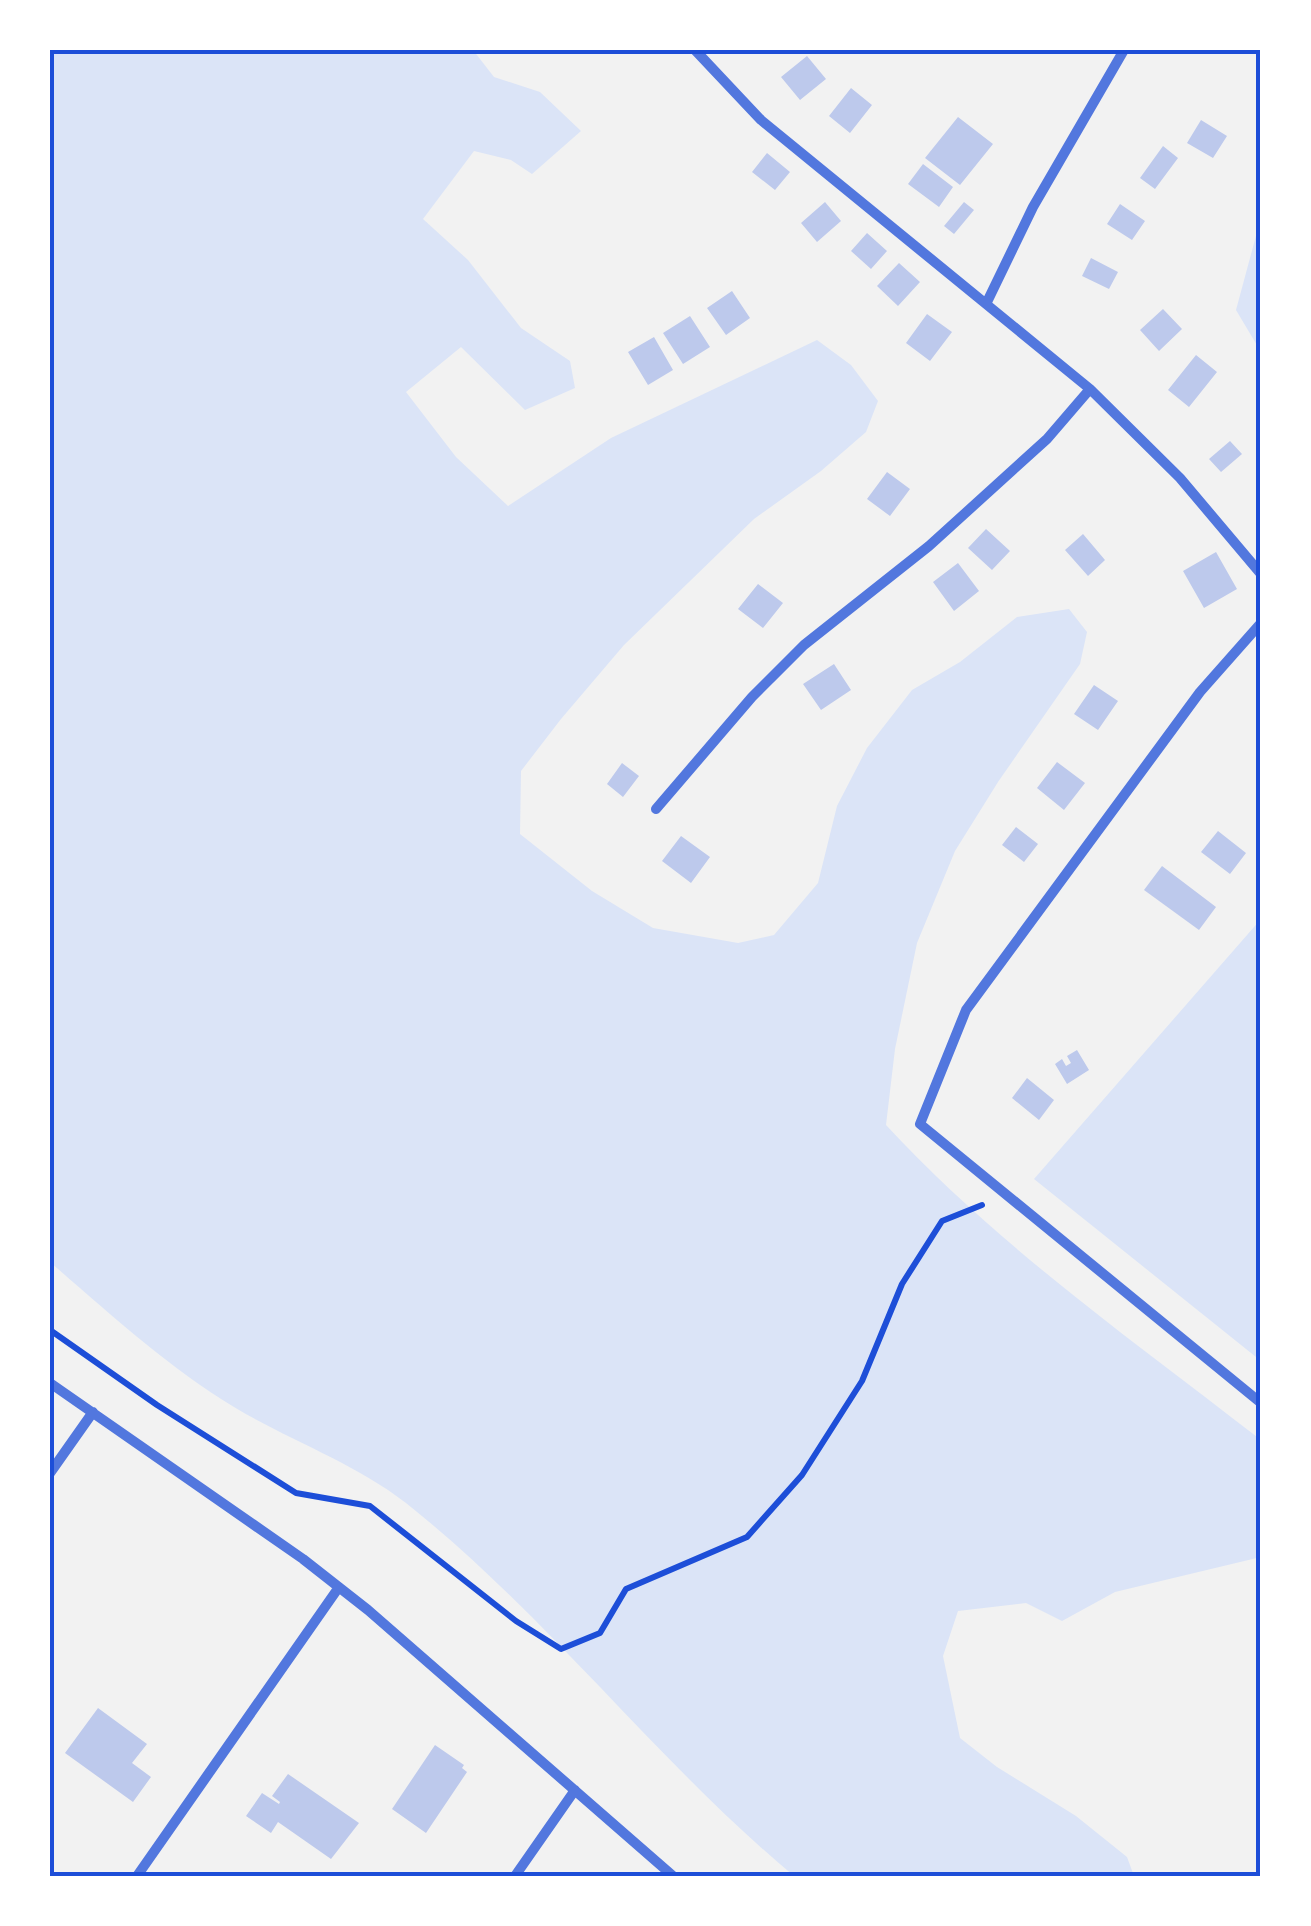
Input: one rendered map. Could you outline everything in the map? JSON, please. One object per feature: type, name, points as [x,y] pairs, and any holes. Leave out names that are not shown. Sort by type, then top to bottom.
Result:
[{"type":"street","points":[[694,50],[761,120],[1090,388],[1180,478],[1261,574]]},
{"type":"street","points":[[987,302],[1033,207],[1124,50]]},
{"type":"street","points":[[656,809],[752,697],[804,645],[929,546],[1047,440],[1090,388]]},
{"type":"street","points":[[1261,623],[1200,692],[966,1010],[920,1124],[1261,1403]]},
{"type":"street","points":[[50,1383],[339,1587],[673,1876]]},
{"type":"street","points":[[50,1472],[93,1412]]},
{"type":"street","points":[[137,1876],[339,1587]]},
{"type":"street","points":[[515,1876],[575,1790]]},
{"type":"path","points":[[50,1330],[157,1405],[296,1493],[370,1506],[516,1621],[562,1649],[600,1634],[626,1589],[747,1538],[802,1475],[862,1382],[902,1284],[942,1221],[1007,1196]]},
{"type":"shaded area","points":[[50,50],[473,50],[494,77],[540,92],[581,131],[532,174],[511,160],[474,151],[423,219],[468,260],[521,328],[570,361],[575,388],[525,410],[461,347],[406,392],[456,457],[508,506],[611,438],[817,340],[851,365],[878,401],[866,432],[821,471],[754,519],[624,645],[521,771],[520,834],[592,891],[653,928],[738,943],[774,935],[818,883],[837,806],[867,748],[912,690],[960,662],[1017,617],[1069,609],[1087,632],[1080,664],[955,851],[917,943],[895,1049],[886,1125],[1019,1251],[1261,1440],[1261,1557],[1115,1592],[1062,1621],[1026,1603],[958,1611],[943,1656],[960,1738],[997,1767],[1076,1816],[1127,1857],[1134,1876],[794,1876],[695,1785],[507,1592],[406,1503],[365,1475],[255,1419],[186,1375],[50,1262]]},
{"type":"shaded area","points":[[1261,198],[1261,352],[1236,310],[1260,221]]},
{"type":"shaded area","points":[[1261,919],[1261,1361],[1034,1179]]},
{"type":"building","points":[[807,56],[826,79],[800,100],[781,77]]},
{"type":"building","points":[[851,88],[872,105],[850,133],[829,116]]},
{"type":"building","points":[[958,117],[993,144],[960,185],[925,158]]},
{"type":"building","points":[[1201,120],[1227,136],[1213,158],[1187,143]]},
{"type":"building","points":[[1163,146],[1178,158],[1155,189],[1140,178]]},
{"type":"building","points":[[767,153],[790,172],[775,190],[752,172]]},
{"type":"building","points":[[923,164],[953,187],[939,207],[908,184]]},
{"type":"building","points":[[825,202],[841,221],[817,242],[801,223]]},
{"type":"building","points":[[964,202],[974,210],[954,234],[944,226]]},
{"type":"building","points":[[1120,204],[1145,221],[1132,240],[1107,224]]},
{"type":"building","points":[[867,233],[887,251],[871,269],[851,251]]},
{"type":"building","points":[[1091,258],[1118,272],[1109,289],[1082,276]]},
{"type":"building","points":[[899,263],[920,282],[898,306],[877,286]]},
{"type":"building","points":[[732,291],[750,318],[726,335],[707,308]]},
{"type":"building","points":[[1163,309],[1182,329],[1159,351],[1140,330]]},
{"type":"building","points":[[927,314],[952,332],[930,361],[906,343]]},
{"type":"building","points":[[690,316],[710,347],[683,364],[663,333]]},
{"type":"building","points":[[654,337],[673,370],[648,385],[628,352]]},
{"type":"building","points":[[1196,355],[1217,372],[1189,407],[1168,390]]},
{"type":"building","points":[[1230,441],[1242,454],[1221,472],[1209,459]]},
{"type":"building","points":[[887,472],[910,489],[890,516],[867,499]]},
{"type":"building","points":[[986,529],[1010,551],[992,570],[968,548]]},
{"type":"building","points":[[1083,534],[1105,560],[1088,576],[1065,550]]},
{"type":"building","points":[[1216,552],[1237,589],[1204,608],[1183,571]]},
{"type":"building","points":[[958,563],[979,591],[954,611],[933,582]]},
{"type":"building","points":[[758,584],[783,603],[763,628],[738,609]]},
{"type":"building","points":[[834,664],[851,690],[821,710],[803,684]]},
{"type":"building","points":[[1094,685],[1118,701],[1098,730],[1074,714]]},
{"type":"building","points":[[1057,762],[1085,783],[1064,810],[1037,788]]},
{"type":"building","points":[[622,763],[639,776],[623,797],[607,784]]},
{"type":"building","points":[[1016,827],[1038,844],[1024,862],[1002,845]]},
{"type":"building","points":[[1218,831],[1246,853],[1230,874],[1201,852]]},
{"type":"building","points":[[681,836],[710,857],[691,883],[662,861]]},
{"type":"building","points":[[1162,866],[1216,907],[1199,930],[1144,890]]},
{"type":"building","points":[[1077,1050],[1089,1070],[1067,1084],[1055,1064],[1062,1059],[1066,1066],[1071,1063],[1067,1056]]},
{"type":"building","points":[[1027,1078],[1054,1100],[1039,1120],[1012,1098]]},
{"type":"building","points":[[98,1708],[147,1744],[132,1763],[151,1777],[133,1802],[65,1753]]},
{"type":"building","points":[[435,1745],[464,1765],[462,1768],[467,1772],[426,1833],[392,1809]]},
{"type":"building","points":[[288,1774],[359,1823],[331,1859],[278,1822],[271,1833],[246,1816],[262,1793],[279,1804],[272,1796]]}]
